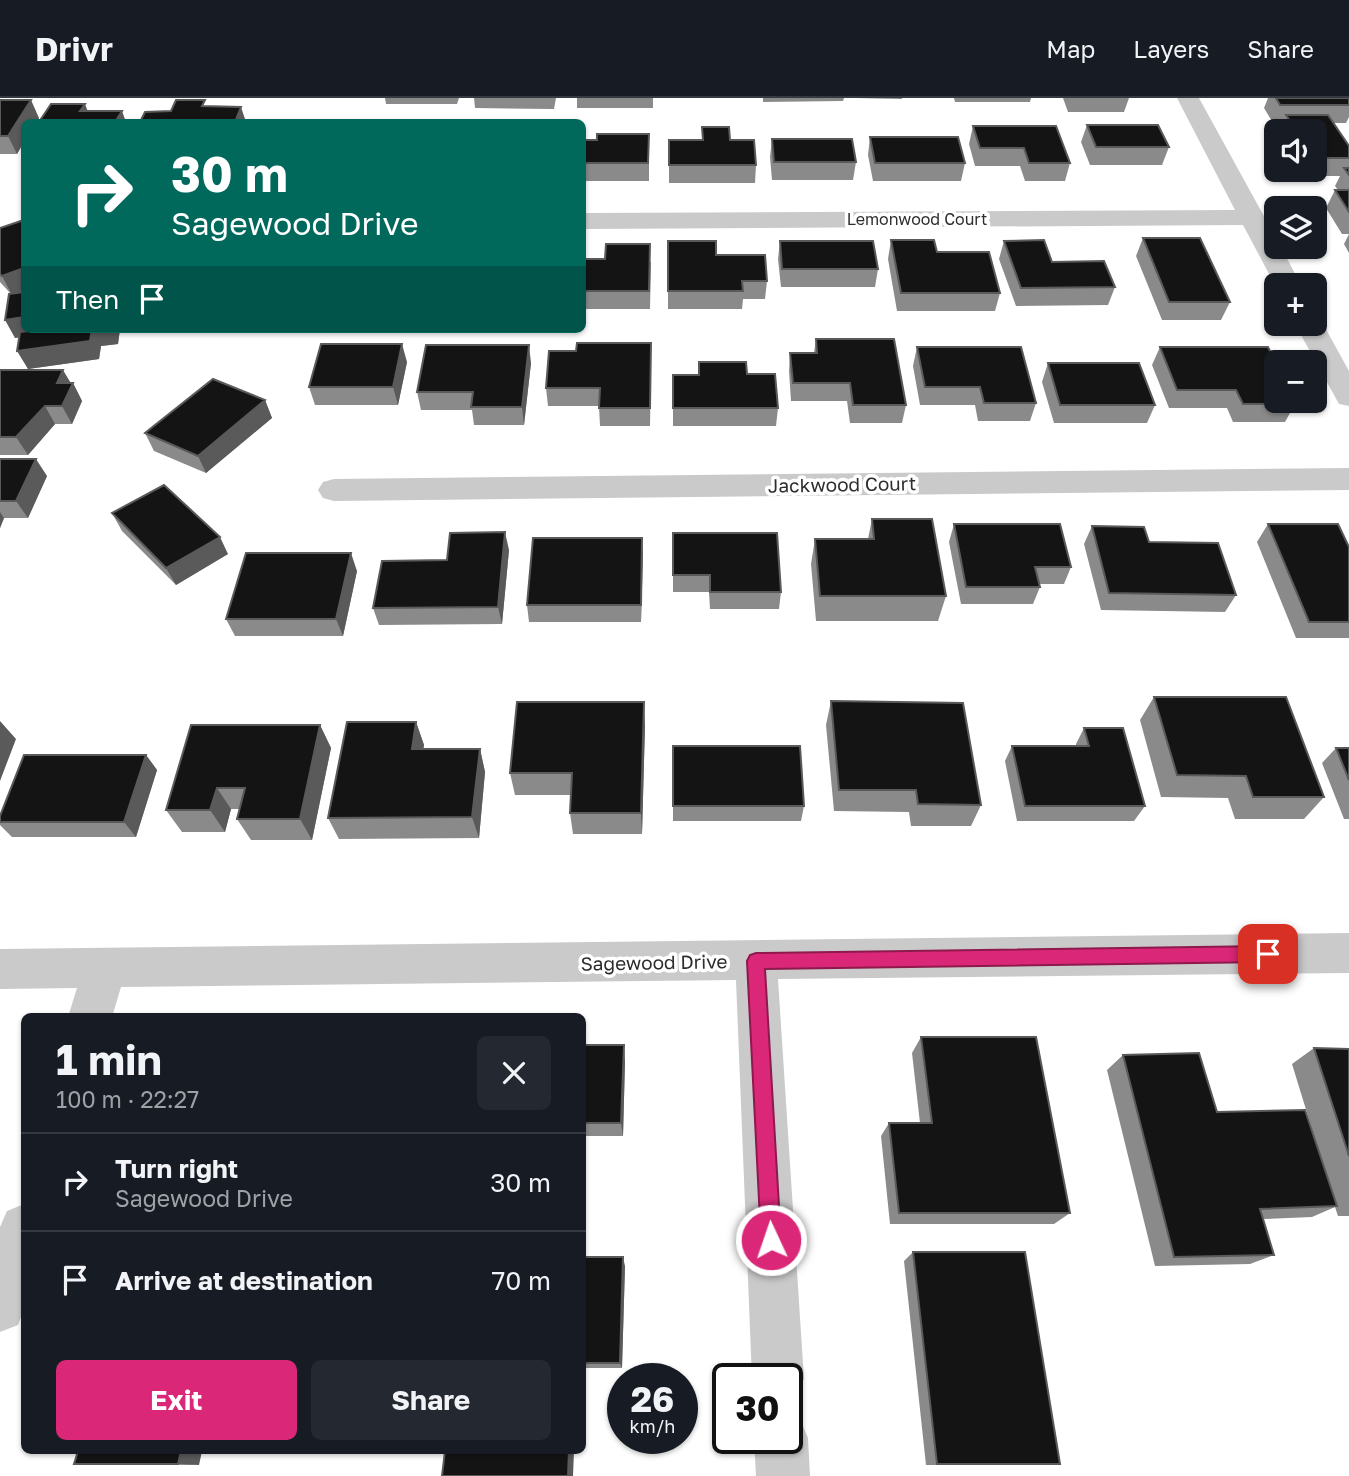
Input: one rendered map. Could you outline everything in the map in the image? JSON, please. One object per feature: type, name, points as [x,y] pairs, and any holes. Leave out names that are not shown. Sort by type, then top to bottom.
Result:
[{"type":"street","points":[[1188,98],[1282,273]]},
{"type":"street","name":"Lemonwood Court","points":[[586,221],[1251,216]]},
{"type":"street","points":[[1316,336],[1349,397]]},
{"type":"street","name":"Jackwood Court","points":[[334,489],[1349,479]]},
{"type":"street","name":"Sagewood Drive","points":[[0,969],[1349,953]]},
{"type":"street","points":[[756,961],[777,1363]]},
{"type":"street","points":[[91,1013],[105,968]]},
{"type":"street","points":[[0,1307],[21,1238]]},
{"type":"street","points":[[782,1454],[783,1476]]},
{"type":"building","points":[[1276,98],[1349,98],[1349,105],[1280,105]]},
{"type":"building","points":[[0,100],[31,100],[8,136],[0,136]]},
{"type":"building","points":[[176,100],[205,100],[202,106],[241,107],[236,119],[142,119],[145,112],[171,111]]},
{"type":"building","points":[[51,104],[85,104],[80,111],[122,111],[117,119],[41,119]]},
{"type":"building","points":[[1286,115],[1328,115],[1349,146],[1349,158],[1327,158],[1327,119],[1289,119]]},
{"type":"building","points":[[1087,125],[1158,125],[1169,147],[1096,147]]},
{"type":"building","points":[[973,126],[1056,126],[1070,163],[1029,163],[1024,148],[980,148]]},
{"type":"building","points":[[702,127],[729,127],[730,140],[754,140],[756,165],[669,165],[669,140],[703,140]]},
{"type":"building","points":[[597,134],[649,134],[648,163],[586,163],[586,140],[597,140]]},
{"type":"building","points":[[870,137],[958,137],[965,163],[875,163]]},
{"type":"building","points":[[772,139],[852,139],[856,162],[774,162]]},
{"type":"building","points":[[1335,190],[1349,190],[1349,212]]},
{"type":"building","points":[[21,221],[21,269],[2,276],[0,274],[0,228]]},
{"type":"building","points":[[1143,238],[1200,238],[1230,302],[1169,302]]},
{"type":"building","points":[[891,240],[934,240],[937,252],[989,252],[1000,293],[901,293]]},
{"type":"building","points":[[1044,240],[1052,262],[1104,261],[1115,287],[1021,288],[1004,241]]},
{"type":"building","points":[[668,241],[716,241],[716,255],[765,255],[767,281],[742,281],[743,291],[668,291]]},
{"type":"building","points":[[780,241],[873,241],[878,269],[782,269]]},
{"type":"building","points":[[606,244],[650,244],[649,291],[586,291],[586,259],[605,259]]},
{"type":"building","points":[[21,292],[21,317],[5,320],[9,294]]},
{"type":"building","points":[[20,332],[91,333],[90,341],[17,351]]},
{"type":"building","points":[[816,339],[894,339],[906,405],[853,405],[850,383],[793,383],[790,353],[817,353]]},
{"type":"building","points":[[577,343],[651,343],[650,408],[599,408],[600,388],[546,388],[549,351],[576,351]]},
{"type":"building","points":[[321,344],[402,344],[393,387],[309,387]]},
{"type":"building","points":[[426,345],[529,345],[522,407],[471,407],[473,392],[417,392]]},
{"type":"building","points":[[917,347],[1021,347],[1036,403],[984,403],[980,387],[925,387]]},
{"type":"building","points":[[1160,347],[1268,347],[1270,350],[1264,350],[1264,404],[1243,404],[1236,390],[1177,390]]},
{"type":"building","points":[[699,362],[746,362],[747,374],[775,374],[778,408],[673,408],[673,375],[699,375]]},
{"type":"building","points":[[1048,363],[1139,363],[1155,405],[1060,405]]},
{"type":"building","points":[[0,370],[63,370],[57,383],[73,383],[62,406],[45,406],[16,437],[0,437]]},
{"type":"building","points":[[213,379],[265,400],[198,456],[145,433]]},
{"type":"building","points":[[0,459],[36,459],[16,501],[0,501]]},
{"type":"building","points":[[164,485],[220,537],[166,568],[112,513]]},
{"type":"building","points":[[872,519],[932,519],[946,596],[820,596],[815,539],[874,539]]},
{"type":"building","points":[[954,524],[1060,524],[1071,567],[1035,567],[1040,587],[966,587]]},
{"type":"building","points":[[1268,524],[1338,524],[1349,547],[1349,622],[1309,622]]},
{"type":"building","points":[[1092,526],[1144,527],[1149,542],[1218,543],[1236,595],[1109,593]]},
{"type":"building","points":[[505,532],[498,607],[373,608],[382,561],[447,560],[450,533]]},
{"type":"building","points":[[673,533],[777,533],[781,592],[710,592],[710,575],[673,575]]},
{"type":"building","points":[[533,538],[642,538],[641,605],[527,605]]},
{"type":"building","points":[[246,553],[351,553],[336,619],[226,619]]},
{"type":"building","points":[[1154,697],[1286,697],[1324,797],[1253,797],[1246,776],[1177,775]]},
{"type":"building","points":[[831,701],[963,703],[981,805],[918,804],[916,790],[839,790]]},
{"type":"building","points":[[517,702],[644,702],[641,813],[570,813],[572,773],[510,773]]},
{"type":"building","points":[[347,722],[416,722],[412,749],[480,749],[472,817],[328,818]]},
{"type":"building","points":[[191,725],[320,725],[300,819],[237,819],[245,788],[217,788],[210,810],[166,810]]},
{"type":"building","points":[[1084,728],[1123,728],[1145,806],[1025,806],[1012,746],[1089,746]]},
{"type":"building","points":[[673,746],[800,746],[804,806],[673,806]]},
{"type":"building","points":[[1336,748],[1349,748],[1349,780]]},
{"type":"building","points":[[24,755],[146,755],[124,822],[0,822]]},
{"type":"building","points":[[921,1037],[1036,1037],[1070,1213],[899,1213],[889,1123],[932,1123]]},
{"type":"building","points":[[586,1045],[624,1045],[621,1123],[586,1123]]},
{"type":"building","points":[[1314,1048],[1349,1049],[1349,1156]]},
{"type":"building","points":[[1199,1053],[1217,1112],[1305,1110],[1337,1206],[1260,1209],[1274,1255],[1174,1257],[1123,1055]]},
{"type":"building","points":[[913,1252],[1025,1252],[1060,1464],[937,1464]]},
{"type":"building","points":[[586,1257],[623,1257],[620,1363],[586,1363]]},
{"type":"building","points":[[77,1454],[180,1454],[178,1464],[74,1464]]},
{"type":"building","points":[[445,1454],[569,1454],[568,1476],[442,1476]]},
{"type":"route","points":[[771,1240],[756,961],[1268,954]]}]
